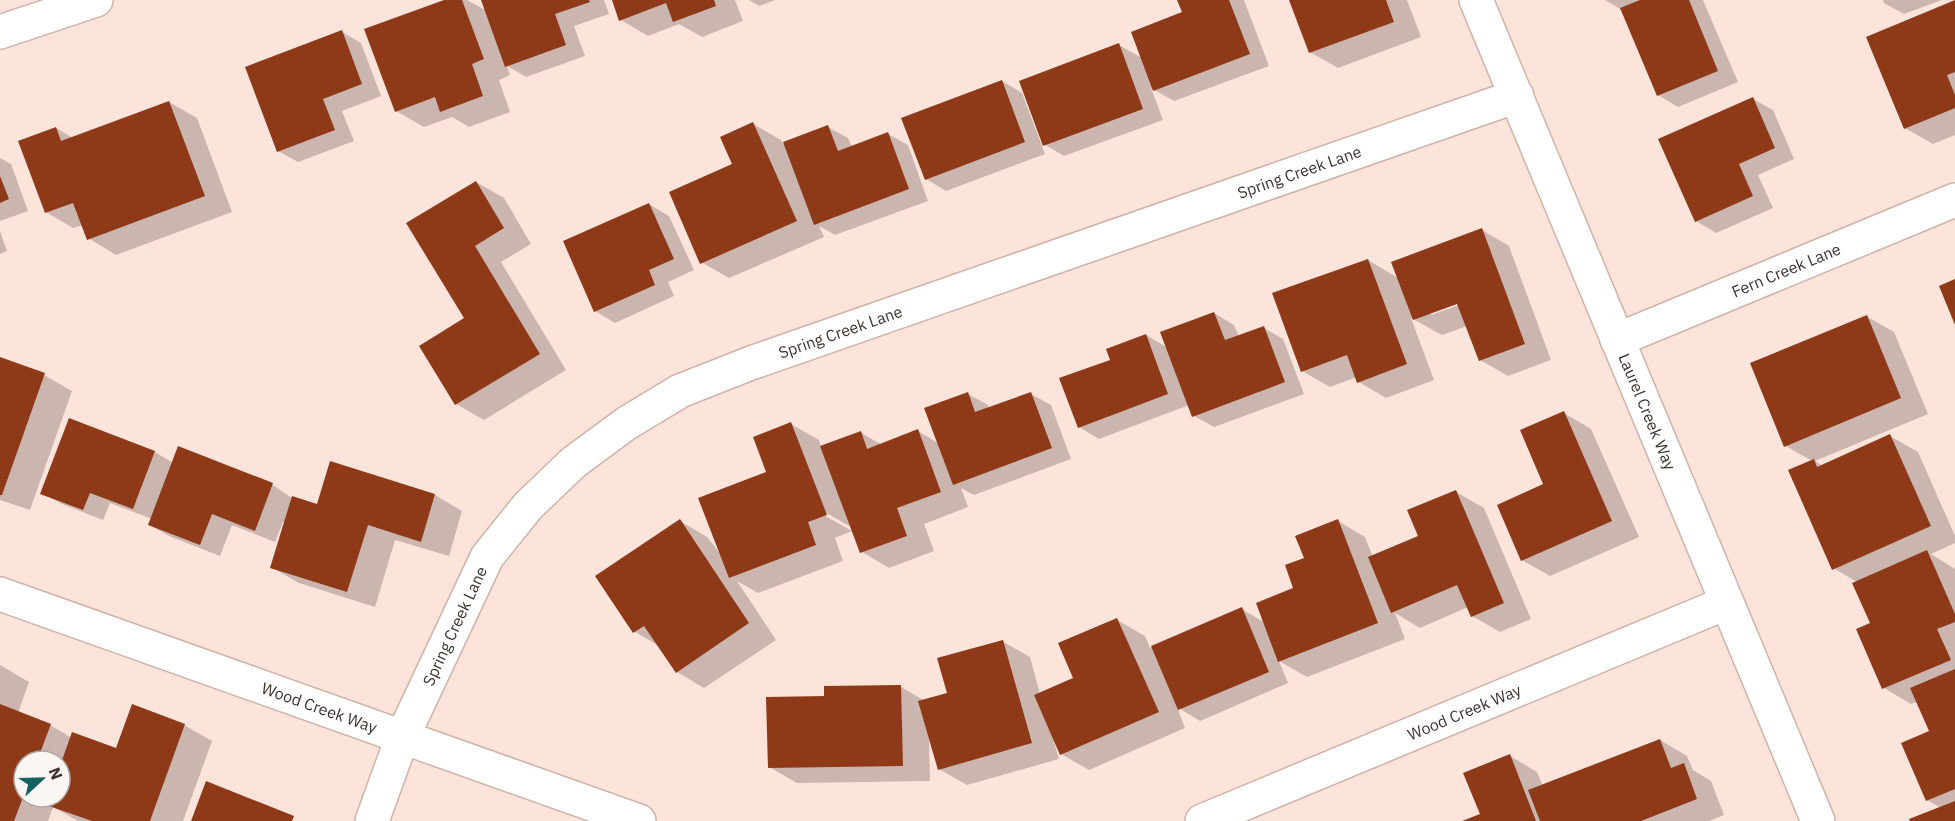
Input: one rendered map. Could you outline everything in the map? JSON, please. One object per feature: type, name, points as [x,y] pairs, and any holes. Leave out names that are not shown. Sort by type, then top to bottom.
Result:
[{"type":"street","points":[[0,32],[96,0]]},
{"type":"street","name":"Laurel Creek Way","points":[[1476,0],[1818,821]]},
{"type":"street","name":"Spring Creek Lane","points":[[372,821],[402,738],[488,556],[528,506],[574,462],[627,423],[680,390],[762,359],[1517,96]]},
{"type":"street","name":"Fern Creek Lane","points":[[1617,340],[1955,200]]},
{"type":"street","name":"Wood Creek Way","points":[[0,594],[639,821]]},
{"type":"street","name":"Wood Creek Way","points":[[1202,821],[1726,603]]},
{"type":"building","points":[[444,0],[462,0],[484,59],[472,64],[483,96],[440,112],[435,97],[395,112],[364,29]]},
{"type":"building","points":[[481,0],[589,0],[590,2],[555,14],[566,45],[505,67]]},
{"type":"building","points":[[612,0],[714,0],[716,6],[673,22],[666,3],[619,21]]},
{"type":"building","points":[[1177,0],[1229,0],[1250,54],[1153,91],[1131,32],[1182,12]]},
{"type":"building","points":[[1289,0],[1386,0],[1394,22],[1309,53]]},
{"type":"building","points":[[1640,0],[1689,0],[1718,71],[1657,96],[1620,8]]},
{"type":"building","points":[[1955,0],[1955,72],[1947,75],[1955,95],[1955,108],[1904,129],[1866,37]]},
{"type":"building","points":[[342,30],[362,84],[323,99],[335,130],[277,152],[245,67]]},
{"type":"building","points":[[1119,43],[1143,109],[1043,146],[1019,81]]},
{"type":"building","points":[[1002,80],[1025,142],[925,180],[901,118]]},
{"type":"building","points":[[1753,97],[1775,148],[1739,164],[1753,196],[1695,222],[1658,139]]},
{"type":"building","points":[[169,101],[205,196],[87,240],[73,203],[45,213],[18,141],[56,127],[61,141]]},
{"type":"building","points":[[753,122],[797,221],[700,264],[669,192],[732,164],[720,137]]},
{"type":"building","points":[[828,125],[838,151],[888,132],[909,189],[814,225],[783,142]]},
{"type":"building","points":[[0,176],[9,199],[0,203]]},
{"type":"building","points":[[476,181],[504,228],[475,246],[540,354],[455,405],[419,346],[464,318],[406,223]]},
{"type":"building","points":[[649,203],[674,259],[649,270],[655,285],[594,312],[563,241]]},
{"type":"building","points":[[1482,228],[1525,344],[1479,361],[1457,304],[1413,320],[1391,262]]},
{"type":"building","points":[[1368,259],[1407,364],[1357,383],[1347,355],[1301,372],[1272,293]]},
{"type":"building","points":[[1955,279],[1955,325],[1939,286]]},
{"type":"building","points":[[1214,312],[1225,340],[1264,326],[1285,382],[1192,417],[1160,332]]},
{"type":"building","points":[[1867,315],[1901,398],[1784,447],[1750,363]]},
{"type":"building","points":[[1146,334],[1168,394],[1078,428],[1059,378],[1110,360],[1106,349]]},
{"type":"building","points":[[0,357],[45,373],[2,495],[0,495]]},
{"type":"building","points":[[968,392],[975,412],[1031,392],[1052,448],[953,485],[924,408]]},
{"type":"building","points":[[1564,411],[1612,521],[1521,561],[1497,505],[1543,484],[1520,430]]},
{"type":"building","points":[[69,418],[155,451],[133,509],[90,493],[83,510],[40,494]]},
{"type":"building","points":[[791,422],[827,515],[808,522],[816,545],[729,578],[698,498],[766,472],[753,437]]},
{"type":"building","points":[[918,429],[941,492],[897,508],[907,536],[860,553],[820,446],[861,431],[867,449]]},
{"type":"building","points":[[1890,434],[1931,526],[1832,570],[1788,470],[1814,459],[1817,467]]},
{"type":"building","points":[[178,446],[273,483],[255,531],[212,514],[200,545],[148,525]]},
{"type":"building","points":[[330,461],[435,494],[421,542],[368,525],[347,592],[270,568],[292,496],[317,504]]},
{"type":"building","points":[[1456,490],[1504,603],[1471,617],[1457,585],[1391,613],[1368,557],[1418,536],[1407,510]]},
{"type":"building","points":[[680,519],[749,623],[676,673],[644,626],[633,633],[595,576]]},
{"type":"building","points":[[1338,519],[1378,623],[1278,662],[1256,603],[1293,588],[1285,565],[1304,558],[1295,536]]},
{"type":"building","points":[[1927,550],[1955,614],[1955,622],[1937,629],[1951,660],[1882,689],[1856,629],[1870,623],[1852,583]]},
{"type":"building","points":[[1242,607],[1269,672],[1178,710],[1151,646]]},
{"type":"building","points":[[1117,618],[1159,712],[1060,755],[1034,695],[1073,678],[1058,643]]},
{"type":"building","points":[[1003,640],[1032,743],[938,770],[918,701],[947,693],[937,658]]},
{"type":"building","points":[[1955,669],[1955,789],[1926,801],[1901,743],[1929,731],[1910,688]]},
{"type":"building","points":[[901,685],[903,766],[768,768],[766,697],[824,696],[824,686]]},
{"type":"building","points":[[0,704],[51,724],[42,749],[12,749],[12,809],[19,809],[14,821],[0,821]]},
{"type":"building","points":[[132,704],[185,724],[150,821],[92,821],[58,809],[72,809],[72,749],[66,749],[72,732],[116,748]]},
{"type":"building","points":[[1660,739],[1671,768],[1684,763],[1697,799],[1641,821],[1540,821],[1528,790]]},
{"type":"building","points":[[1510,754],[1536,821],[1462,821],[1480,814],[1463,773]]},
{"type":"building","points":[[206,781],[294,816],[292,821],[191,821]]},
{"type":"building","points":[[1955,801],[1955,821],[1910,821],[1909,819]]}]
